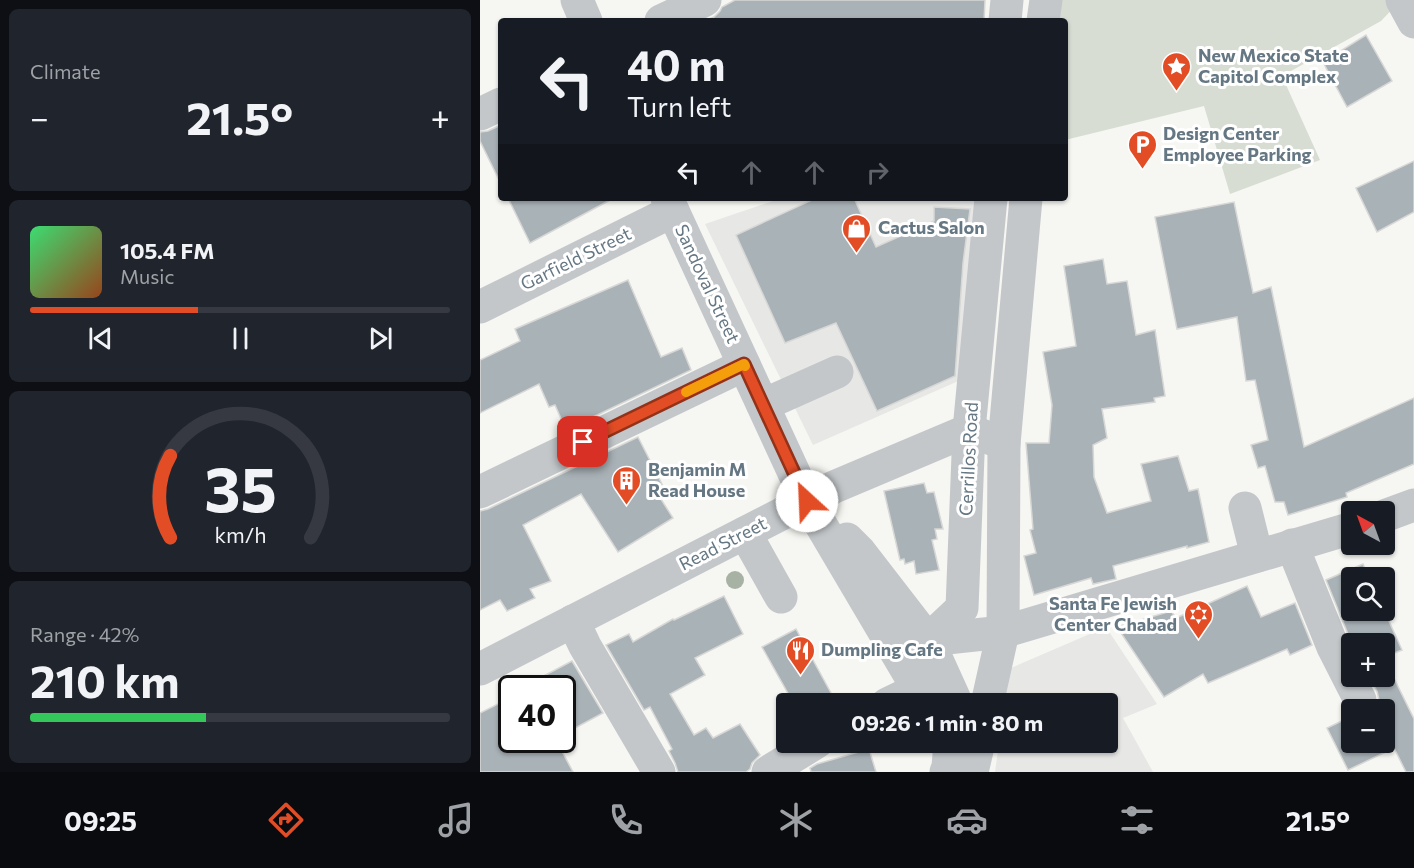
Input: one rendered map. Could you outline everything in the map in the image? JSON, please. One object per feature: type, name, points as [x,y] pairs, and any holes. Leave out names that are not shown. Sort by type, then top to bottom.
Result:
[{"type":"street","points":[[577,0],[585,18]]},
{"type":"street","points":[[667,18],[705,0]]},
{"type":"street","points":[[1005,18],[1007,0]]},
{"type":"street","points":[[1043,18],[1046,0]]},
{"type":"street","points":[[1402,0],[1414,22]]},
{"type":"street","points":[[480,114],[498,105]]},
{"type":"street","name":"Cerrillos Road","points":[[928,640],[963,608],[969,430],[991,201]]},
{"type":"street","name":"Cerrillos Road","points":[[990,693],[1004,632],[1004,444],[1026,201]]},
{"type":"street","name":"Garfield Street","points":[[480,307],[670,205]]},
{"type":"street","name":"Sandoval Street","points":[[670,205],[807,501],[924,693]]},
{"type":"street","points":[[480,492],[744,364]]},
{"type":"street","points":[[763,405],[837,372]]},
{"type":"street","points":[[969,430],[1004,444]]},
{"type":"street","name":"Read Street","points":[[480,669],[834,487],[969,430]]},
{"type":"street","name":"Sandoval Street","points":[[807,501],[860,552],[928,640],[952,693]]},
{"type":"street","points":[[1395,512],[1414,505]]},
{"type":"street","points":[[1245,508],[1257,556]]},
{"type":"street","points":[[928,693],[928,640],[1004,632],[1341,531]]},
{"type":"street","points":[[745,533],[781,597]]},
{"type":"street","points":[[1292,546],[1333,647],[1359,699]]},
{"type":"street","points":[[573,621],[585,646],[659,772]]},
{"type":"street","points":[[768,772],[799,753]]},
{"type":"street","points":[[929,753],[930,772]]},
{"type":"street","points":[[946,772],[950,753]]},
{"type":"street","points":[[967,753],[971,772]]},
{"type":"street","points":[[971,772],[976,753]]},
{"type":"shaded area","name":"New Mexico State Capitol Complex","points":[[1059,0],[1401,0],[1381,21],[1282,76],[1320,160],[1230,194],[1204,106],[1068,139],[1068,18],[1057,18]]},
{"type":"shaded area","points":[[773,201],[978,201],[963,379],[813,445],[705,224]]},
{"type":"shaded area","points":[[1106,627],[1157,704],[1123,718],[1153,772],[995,772],[998,753],[1118,753],[1118,693],[1005,693],[1011,668]]},
{"type":"building","points":[[735,0],[985,0],[984,18],[712,18],[722,7]]},
{"type":"building","points":[[1366,35],[1392,81],[1347,107],[1323,62]]},
{"type":"building","points":[[498,126],[498,178],[480,141],[480,132]]},
{"type":"building","points":[[1414,161],[1414,212],[1377,232],[1356,188]]},
{"type":"building","points":[[509,201],[608,201],[530,243]]},
{"type":"building","points":[[810,201],[855,201],[876,247],[934,221],[934,207],[970,209],[963,263],[955,376],[877,411],[836,323],[785,343],[736,235]]},
{"type":"building","points":[[1234,202],[1253,293],[1271,287],[1304,447],[1414,398],[1414,464],[1346,493],[1347,497],[1288,515],[1284,502],[1275,502],[1265,466],[1258,468],[1251,445],[1268,440],[1255,380],[1246,381],[1237,317],[1177,329],[1155,217]]},
{"type":"building","points":[[1103,259],[1107,284],[1127,281],[1136,335],[1155,330],[1165,396],[1154,398],[1155,402],[1102,409],[1107,438],[1093,445],[1094,477],[1107,513],[1151,501],[1141,464],[1178,456],[1189,491],[1198,489],[1209,542],[1113,566],[1116,579],[1093,584],[1091,578],[1034,595],[1024,556],[1036,553],[1030,530],[1033,529],[1026,443],[1049,443],[1052,405],[1043,352],[1076,346],[1064,266]]},
{"type":"building","points":[[628,280],[661,357],[682,348],[691,370],[566,430],[555,405],[549,407],[539,384],[480,413],[480,360],[520,341],[515,329]]},
{"type":"building","points":[[638,437],[664,488],[657,493],[673,518],[618,552],[581,494],[523,525],[551,581],[530,589],[535,598],[507,611],[500,600],[480,610],[480,511]]},
{"type":"building","points":[[924,483],[927,493],[934,492],[943,529],[935,529],[937,539],[932,540],[939,570],[916,574],[914,561],[905,564],[904,559],[900,560],[884,491]]},
{"type":"building","points":[[1341,574],[1341,617],[1326,580]]},
{"type":"building","name":"Santa Fe Jewish Center Chabad","points":[[1247,586],[1261,617],[1295,603],[1312,645],[1290,655],[1287,649],[1208,683],[1203,674],[1164,697],[1117,627],[1171,611],[1176,618]]},
{"type":"building","points":[[724,596],[743,634],[695,658],[705,675],[670,694],[694,735],[706,728],[713,738],[740,724],[760,755],[746,772],[678,772],[669,751],[672,749],[650,707],[644,710],[606,645],[629,634],[633,642],[673,619]]},
{"type":"building","points":[[1343,621],[1389,621],[1394,633],[1348,633]]},
{"type":"building","name":"Dumpling Cafe","points":[[796,629],[831,693],[788,693],[762,647]]},
{"type":"building","points":[[1395,634],[1402,650],[1395,653]]},
{"type":"building","points":[[572,661],[603,713],[576,727],[576,675],[546,675]]},
{"type":"building","points":[[1395,680],[1414,719],[1414,772],[1406,772],[1395,750],[1395,699],[1379,699],[1375,687],[1395,687]]},
{"type":"building","points":[[498,704],[498,753],[563,753],[573,772],[480,772],[480,713]]},
{"type":"building","points":[[1341,721],[1341,753],[1384,753],[1348,770],[1327,728]]},
{"type":"building","points":[[855,753],[870,753],[876,772],[811,772],[810,768]]},
{"type":"slow traffic","points":[[686,392],[744,364],[745,366]]},
{"type":"place","name":"New Mexico State Capitol Complex","points":[[1177,92]]},
{"type":"place","name":"Design Center Employee Parking","points":[[1142,170]]},
{"type":"place","name":"Cactus Salon","points":[[857,254]]},
{"type":"place","name":"Benjamin M Read House","points":[[627,506]]},
{"type":"place","name":"Santa Fe Jewish Center Chabad","points":[[1198,640]]},
{"type":"place","name":"Dumpling Cafe","points":[[800,676]]},
{"type":"route","points":[[583,442],[744,364],[807,501]]}]
